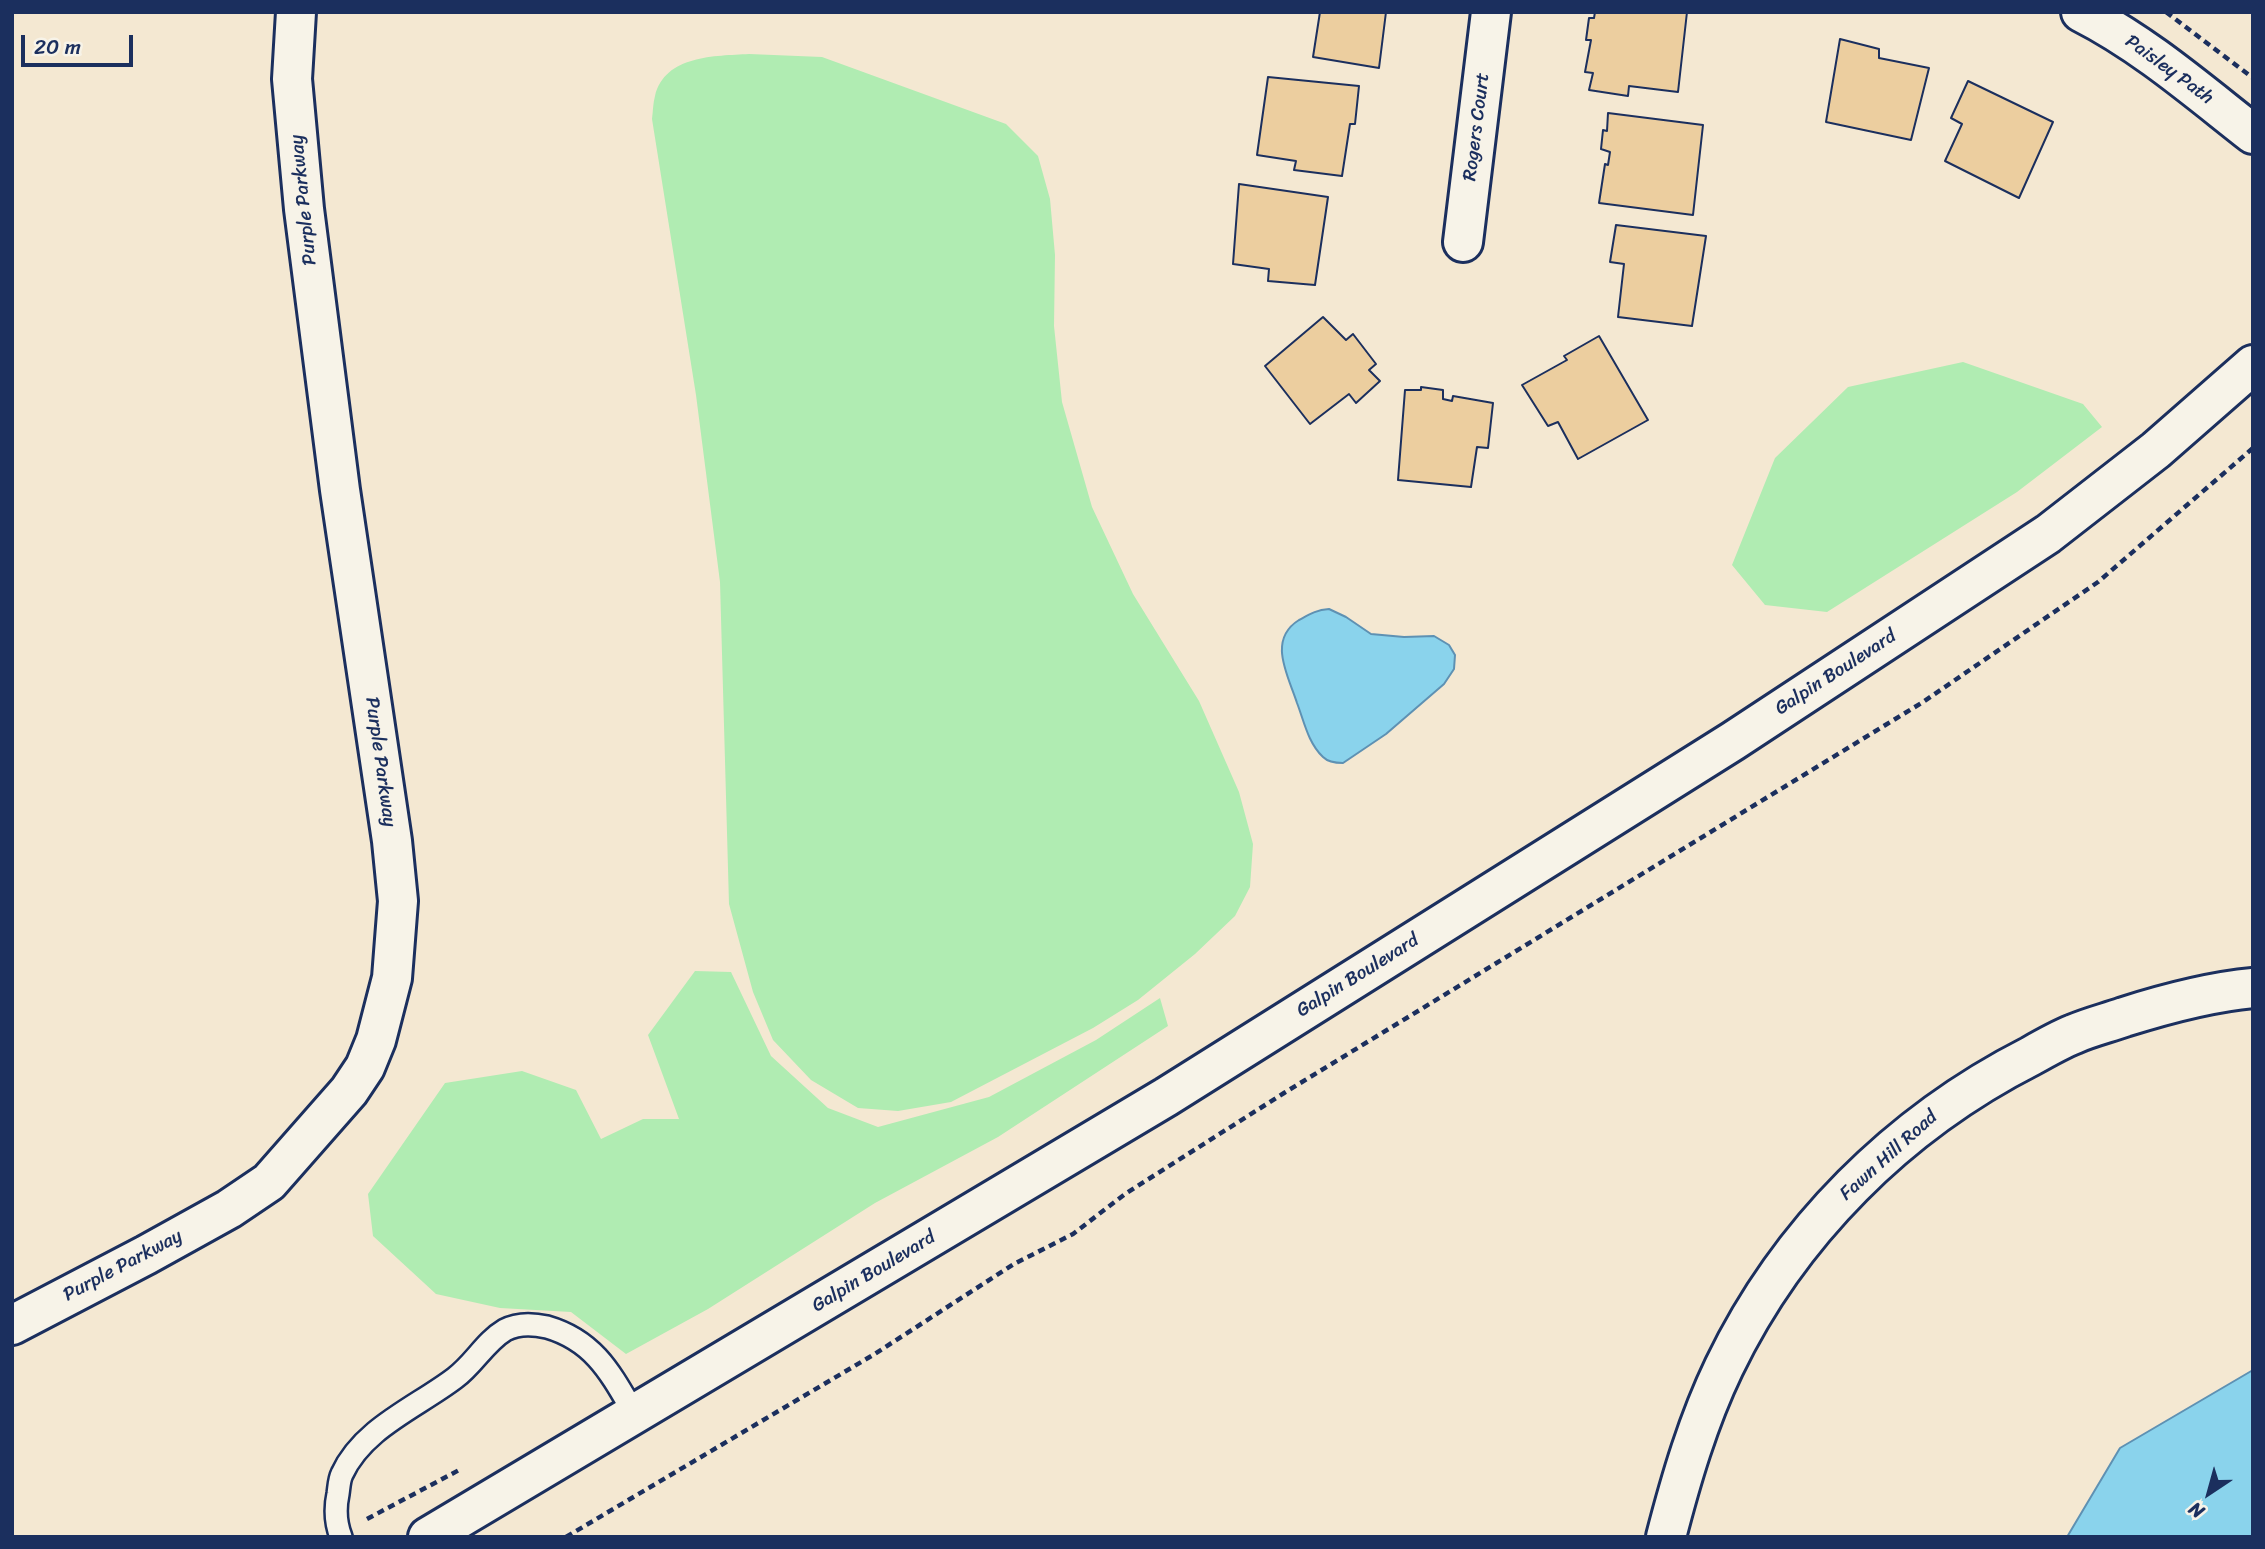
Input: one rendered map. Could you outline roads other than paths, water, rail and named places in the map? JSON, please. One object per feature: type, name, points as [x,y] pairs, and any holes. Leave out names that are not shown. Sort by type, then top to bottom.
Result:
[{"type":"street","name":"Purple Parkway","points":[[12,1325],[229,1209],[269,1182],[349,1091],[365,1068],[376,1040],[392,978],[398,901],[340,490],[304,209],[292,79],[296,12]]},
{"type":"street","name":"Rogers Court","points":[[1463,242],[1492,12]]},
{"type":"street","name":"Paisley Path","points":[[2081,12],[2105,24],[2186,80],[2253,134]]},
{"type":"street","name":"Galpin Boulevard","points":[[428,1537],[1166,1097],[1733,741],[2048,534],[2155,450],[2253,365]]},
{"type":"street","name":"Fawn Hill Road","points":[[1666,1537],[1687,1459],[1724,1367],[1764,1295],[1806,1237],[1862,1175],[1928,1118],[1997,1073],[2074,1034],[2159,1006],[2253,988]]},
{"type":"lane","points":[[340,1534],[336,1504],[341,1475],[355,1451],[377,1431],[457,1377],[492,1339],[509,1328],[534,1324],[565,1332],[592,1350],[609,1371],[635,1415]]},
{"type":"water","points":[[1329,609],[1371,634],[1434,636],[1449,645],[1455,655],[1454,669],[1444,684],[1386,734],[1343,763],[1327,760],[1310,739],[1285,670],[1282,648],[1289,628],[1310,614]]},
{"type":"water","points":[[2253,1370],[2253,1537],[2067,1537],[2120,1448]]}]
